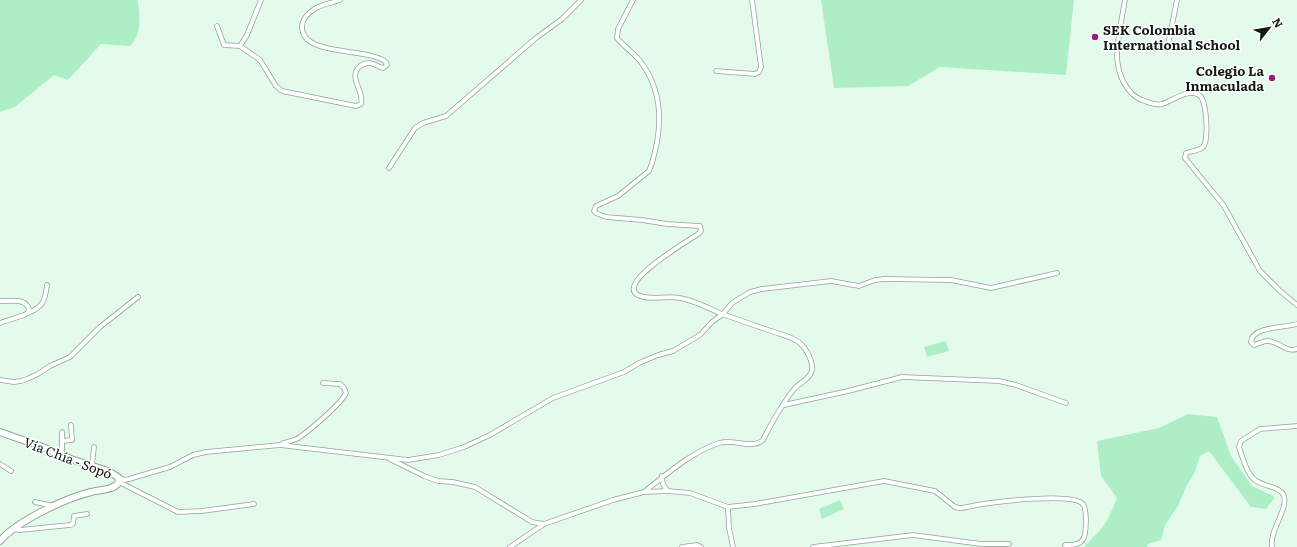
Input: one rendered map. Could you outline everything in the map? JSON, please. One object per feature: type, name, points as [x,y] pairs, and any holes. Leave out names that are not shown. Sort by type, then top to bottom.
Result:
[{"type":"street","points":[[240,46],[247,35],[260,0]]},
{"type":"street","points":[[217,26],[224,45],[240,46],[260,60],[276,86],[282,91],[356,106],[361,104],[362,100],[361,92],[355,79],[355,73],[358,68],[367,62],[383,68],[387,65],[386,62],[374,56],[323,47],[305,37],[302,30],[302,24],[305,17],[310,12],[316,8],[340,0]]},
{"type":"street","points":[[389,168],[415,128],[423,123],[446,116],[536,38],[562,19],[581,0]]},
{"type":"street","points":[[633,0],[618,29],[617,38],[642,63],[651,79],[656,94],[660,118],[656,147],[652,166],[649,171],[618,196],[596,206],[594,211],[606,217],[700,226],[701,232],[652,265],[636,283],[634,291],[636,294],[644,297],[679,297],[698,302],[723,314],[789,337],[805,348],[812,366],[812,371],[809,376],[795,388],[763,440],[755,445],[733,441],[719,443],[691,457],[662,476],[644,492]]},
{"type":"street","points":[[716,71],[755,74],[759,72],[761,67],[752,0]]},
{"type":"street","points":[[1124,0],[1117,57],[1125,84],[1132,95],[1158,105],[1188,94],[1195,93],[1201,96],[1204,100],[1205,106],[1206,138],[1203,147],[1186,153],[1185,158],[1224,206],[1260,271],[1297,305]]},
{"type":"street","points":[[1168,45],[1177,0]]},
{"type":"street","points":[[119,480],[129,479],[170,467],[193,455],[206,452],[280,445],[408,460],[439,455],[464,447],[490,435],[553,398],[624,372],[658,354],[673,351],[700,335],[712,322],[723,314],[732,303],[750,292],[762,288],[831,281],[859,286],[884,279],[951,280],[997,288],[1058,273]]},
{"type":"street","points":[[0,323],[28,314],[39,308],[43,302],[47,285]]},
{"type":"street","points":[[0,380],[14,382],[27,379],[70,357],[100,328],[138,297]]},
{"type":"street","points":[[0,301],[23,302],[28,305],[28,314]]},
{"type":"street","points":[[1297,324],[1262,330],[1253,337],[1251,342],[1254,345],[1267,340],[1277,343],[1288,350],[1292,351],[1297,349]]},
{"type":"street","points":[[784,405],[902,377],[999,381],[1016,385],[1066,403]]},
{"type":"street","points":[[280,445],[299,438],[337,406],[344,398],[346,393],[340,384],[322,384]]},
{"type":"street","points":[[62,441],[72,440],[71,425]]},
{"type":"street","points":[[1272,547],[1272,536],[1284,504],[1284,497],[1281,492],[1263,484],[1251,476],[1239,444],[1241,441],[1260,429],[1297,426]]},
{"type":"street","points":[[62,432],[62,454]]},
{"type":"street","name":"Vía Chía - Sopó","points":[[0,541],[13,529],[40,513],[90,492],[113,488],[117,486],[119,480],[108,471],[1,433]]},
{"type":"street","points":[[92,465],[94,447]]},
{"type":"street","points":[[388,458],[424,476],[438,481],[453,482],[475,487],[532,522],[544,524]]},
{"type":"street","points":[[0,464],[10,471]]},
{"type":"street","points":[[662,476],[662,482],[668,491]]},
{"type":"street","points":[[119,480],[178,512],[202,511],[254,504]]},
{"type":"street","points":[[510,547],[544,524],[613,500],[644,492],[668,491],[690,493],[728,507],[755,504],[884,481],[935,491],[955,507],[959,508],[1054,497],[1075,499],[1083,504],[1085,509],[1086,534],[1077,544],[1065,545]]},
{"type":"street","points":[[35,502],[55,506]]},
{"type":"street","points":[[728,507],[729,528],[733,547]]},
{"type":"street","points":[[13,529],[20,530],[70,525],[73,524],[74,516],[87,514]]},
{"type":"street","points":[[813,547],[914,535],[982,544],[1009,544]]},
{"type":"street","points":[[682,547],[697,545],[701,547]]},
{"type":"green space","points":[[0,0],[138,0],[139,30],[130,46],[101,44],[68,80],[54,75],[15,107],[0,112]]},
{"type":"green space","points":[[821,0],[1074,0],[1066,75],[940,67],[908,86],[834,88]]},
{"type":"green space","points":[[946,341],[949,351],[927,357],[924,347]]},
{"type":"green space","points":[[1188,414],[1217,417],[1231,456],[1252,486],[1275,497],[1266,509],[1251,507],[1209,451],[1200,456],[1195,472],[1187,485],[1178,506],[1165,525],[1161,540],[1148,544],[1147,547],[1084,547],[1108,519],[1117,498],[1101,476],[1097,441],[1159,428]]},
{"type":"green space","points":[[840,500],[844,509],[822,519],[819,509]]},
{"type":"place","name":"SEK Colombia International School","points":[[1095,37]]},
{"type":"place","name":"Colegio La Inmaculada","points":[[1272,78]]}]
